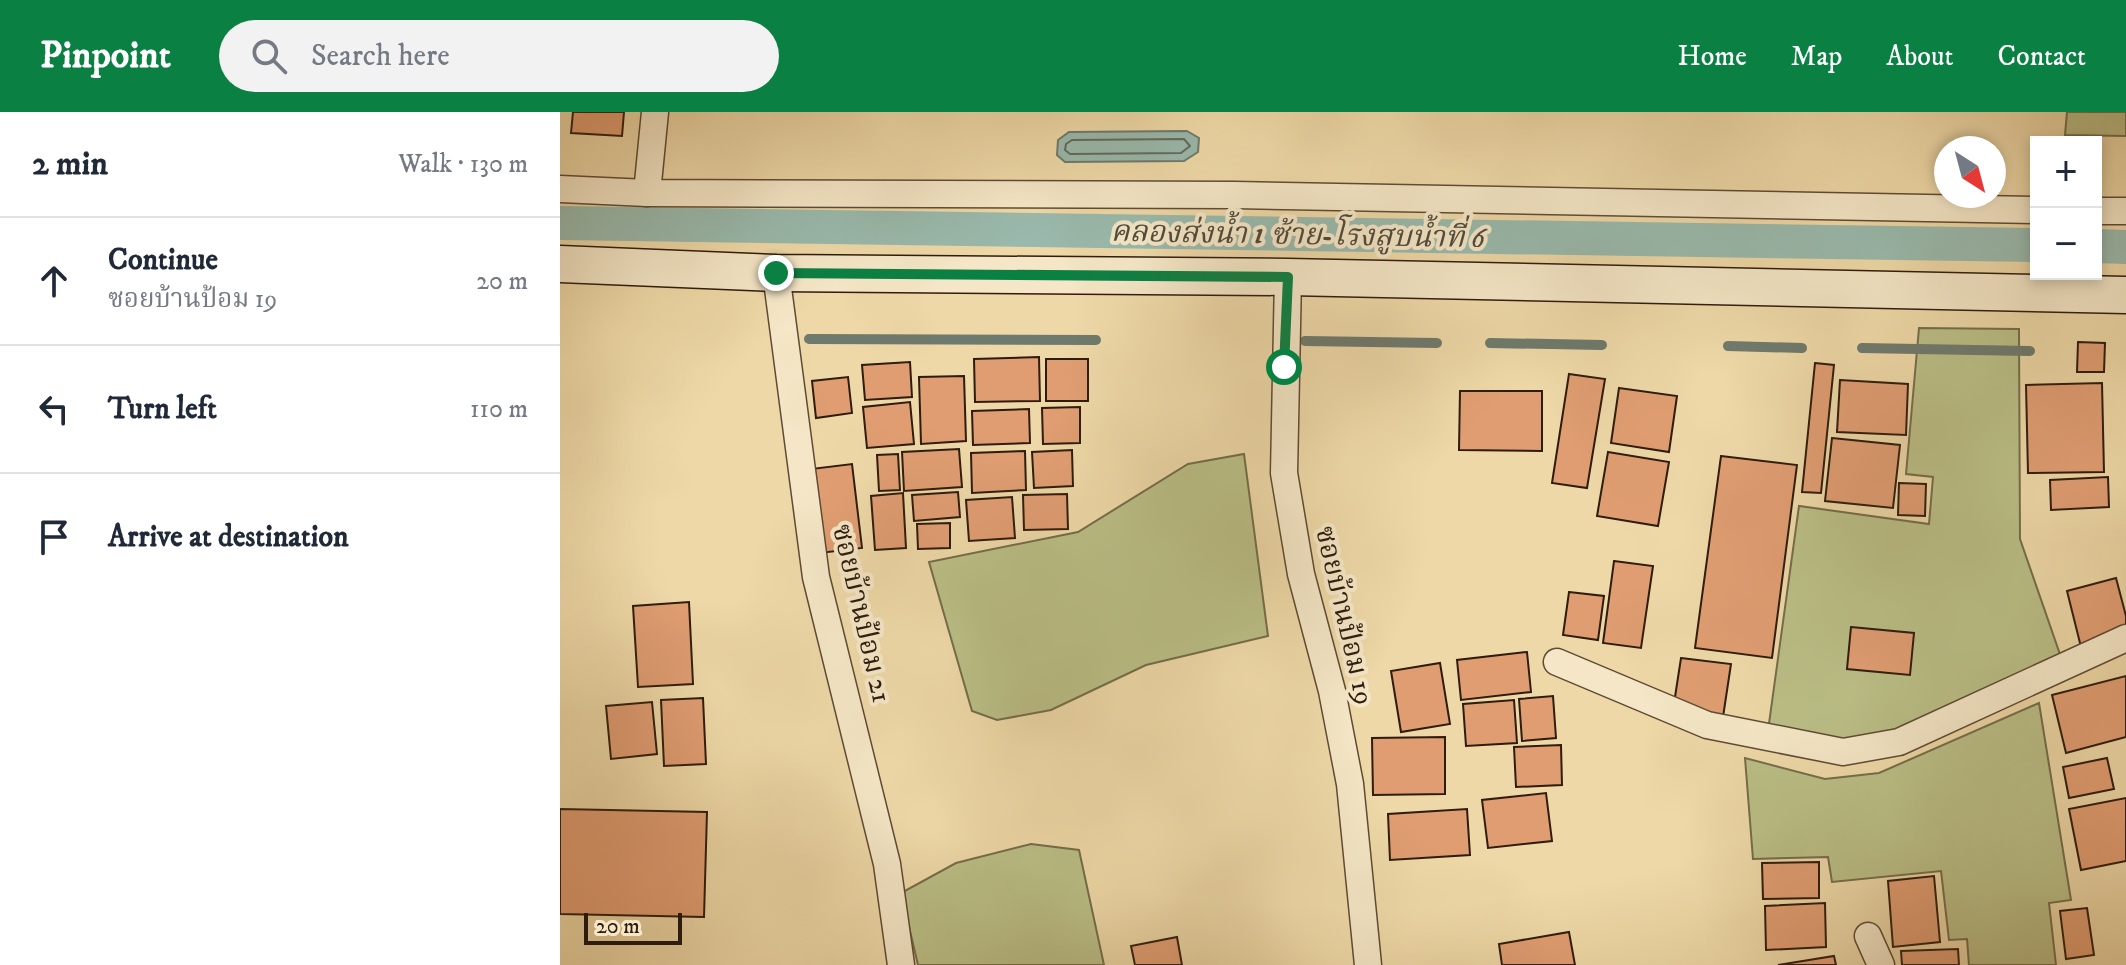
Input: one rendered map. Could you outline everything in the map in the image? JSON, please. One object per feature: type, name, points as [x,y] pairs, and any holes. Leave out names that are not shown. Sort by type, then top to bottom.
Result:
[{"type":"main road","points":[[560,264],[776,273],[1288,277],[2126,295]]},
{"type":"street","points":[[647,193],[655,112]]},
{"type":"street","points":[[560,189],[647,193],[1235,195],[2030,210]]},
{"type":"street","points":[[2102,211],[2126,211]]},
{"type":"street","name":"ซอยบ้านป้อม 21","points":[[776,273],[816,577],[887,864],[901,965]]},
{"type":"street","name":"ซอยบ้านป้อม 19","points":[[1288,277],[1284,473],[1301,574],[1332,691],[1350,784],[1368,965]]},
{"type":"street","points":[[1557,662],[1707,725],[1843,752],[1899,742],[2126,638]]},
{"type":"street","points":[[1868,936],[1881,965]]},
{"type":"green space","points":[[2067,112],[2126,112],[2126,136],[2065,135]]},
{"type":"green space","points":[[1919,328],[2019,329],[2020,539],[2063,663],[1868,748],[1767,738],[1799,506],[1929,524],[1933,477],[1906,474]]},
{"type":"green space","points":[[1244,454],[1268,636],[1146,665],[1051,710],[997,720],[972,711],[929,562],[1078,532],[1188,464]]},
{"type":"green space","points":[[2039,703],[2071,900],[2049,903],[2056,965],[1969,965],[1967,939],[1949,940],[1941,871],[1832,882],[1828,857],[1753,859],[1745,758],[1825,779],[1879,773]]},
{"type":"green space","points":[[1031,844],[1079,850],[1104,965],[918,965],[901,893],[956,863]]},
{"type":"water","points":[[1187,131],[1199,138],[1198,152],[1184,161],[1065,162],[1057,155],[1058,140],[1069,132]]},
{"type":"building","points":[[573,112],[624,112],[622,136],[571,133]]},
{"type":"building","points":[[2078,342],[2105,343],[2104,372],[2077,372]]},
{"type":"building","points":[[1039,357],[1040,401],[975,402],[974,359]]},
{"type":"building","points":[[1046,359],[1088,359],[1088,401],[1046,401]]},
{"type":"building","points":[[910,362],[912,397],[865,400],[862,365]]},
{"type":"building","points":[[1815,363],[1834,365],[1821,493],[1802,492]]},
{"type":"building","points":[[1569,374],[1605,379],[1587,488],[1552,483]]},
{"type":"building","points":[[964,376],[966,441],[921,444],[919,377]]},
{"type":"building","points":[[848,377],[852,413],[816,418],[812,381]]},
{"type":"building","points":[[1840,380],[1908,384],[1906,435],[1837,432]]},
{"type":"building","points":[[2102,383],[2104,472],[2028,473],[2026,385]]},
{"type":"building","points":[[1619,388],[1677,396],[1669,452],[1611,443]]},
{"type":"building","points":[[1460,391],[1542,391],[1542,451],[1459,450]]},
{"type":"building","points":[[910,402],[914,444],[867,448],[863,407]]},
{"type":"building","points":[[1080,407],[1080,443],[1043,444],[1042,408]]},
{"type":"building","points":[[1029,409],[1030,443],[973,445],[972,411]]},
{"type":"building","points":[[1832,438],[1900,445],[1893,508],[1825,501]]},
{"type":"building","points":[[959,449],[962,487],[904,491],[902,452]]},
{"type":"building","points":[[1072,450],[1073,486],[1034,488],[1032,452]]},
{"type":"building","points":[[1025,451],[1026,490],[972,493],[971,453]]},
{"type":"building","points":[[1608,452],[1669,462],[1658,526],[1597,516]]},
{"type":"building","points":[[898,454],[900,490],[879,491],[877,455]]},
{"type":"building","points":[[1721,456],[1797,465],[1772,658],[1695,648]]},
{"type":"building","points":[[852,464],[862,548],[820,553],[811,469]]},
{"type":"building","points":[[2108,477],[2109,507],[2051,510],[2050,480]]},
{"type":"building","points":[[1899,483],[1926,484],[1925,516],[1898,515]]},
{"type":"building","points":[[958,492],[960,517],[914,521],[912,495]]},
{"type":"building","points":[[903,493],[906,548],[875,550],[871,496]]},
{"type":"building","points":[[1067,494],[1068,529],[1024,530],[1023,495]]},
{"type":"building","points":[[1012,497],[1015,538],[969,541],[966,500]]},
{"type":"building","points":[[950,523],[950,548],[918,549],[917,524]]},
{"type":"building","points":[[1614,561],[1653,566],[1641,648],[1603,643]]},
{"type":"building","points":[[2116,578],[2126,616],[2126,636],[2081,647],[2067,591]]},
{"type":"building","points":[[1569,592],[1604,596],[1598,640],[1563,635]]},
{"type":"building","points":[[689,602],[693,684],[638,687],[633,606]]},
{"type":"building","points":[[1851,627],[1914,633],[1910,675],[1847,669]]},
{"type":"building","points":[[1527,652],[1531,692],[1461,700],[1457,660]]},
{"type":"building","points":[[1681,658],[1731,664],[1723,717],[1673,710]]},
{"type":"building","points":[[1440,663],[1450,724],[1401,732],[1391,671]]},
{"type":"building","points":[[2126,676],[2126,737],[2066,753],[2052,695]]},
{"type":"building","points":[[1553,696],[1556,738],[1522,741],[1519,699]]},
{"type":"building","points":[[703,698],[706,764],[664,766],[661,700]]},
{"type":"building","points":[[1514,700],[1517,743],[1466,746],[1463,704]]},
{"type":"building","points":[[652,702],[657,754],[611,759],[606,706]]},
{"type":"building","points":[[1445,737],[1445,794],[1373,795],[1372,738]]},
{"type":"building","points":[[1561,745],[1562,785],[1516,787],[1514,747]]},
{"type":"building","points":[[2107,758],[2114,789],[2069,798],[2063,767]]},
{"type":"building","points":[[1546,793],[1552,841],[1488,848],[1482,800]]},
{"type":"building","points":[[2126,798],[2126,861],[2081,870],[2069,809]]},
{"type":"building","points":[[560,809],[707,812],[704,917],[560,914]]},
{"type":"building","points":[[1467,809],[1470,855],[1390,860],[1388,814]]},
{"type":"building","points":[[1819,862],[1819,898],[1763,899],[1762,863]]},
{"type":"building","points":[[1934,876],[1940,942],[1893,947],[1888,881]]},
{"type":"building","points":[[1825,903],[1826,947],[1766,950],[1765,906]]},
{"type":"building","points":[[2087,908],[2094,955],[2066,959],[2060,911]]},
{"type":"building","points":[[1569,932],[1575,965],[1502,965],[1499,944]]},
{"type":"building","points":[[1177,937],[1182,965],[1135,965],[1131,946]]},
{"type":"building","points":[[1958,949],[1959,965],[1902,965],[1901,951]]},
{"type":"building","points":[[1834,956],[1836,965],[1778,965]]},
{"type":"waterway","name":"คลองส่งน้ำ 1 ซ้าย-โรงสูบน้ำที่ 6","points":[[560,223],[2030,245]]},
{"type":"waterway","name":"คลองส่งน้ำ 1 ซ้าย-โรงสูบน้ำที่ 6","points":[[2102,246],[2126,247]]},
{"type":"waterway","points":[[809,339],[1096,340]]},
{"type":"waterway","points":[[1305,341],[1437,343]]},
{"type":"waterway","points":[[1490,343],[1602,345]]},
{"type":"waterway","points":[[1728,346],[1802,348]]},
{"type":"waterway","points":[[1862,348],[2030,351]]},
{"type":"route","points":[[776,273],[1288,277],[1284,367]]}]
